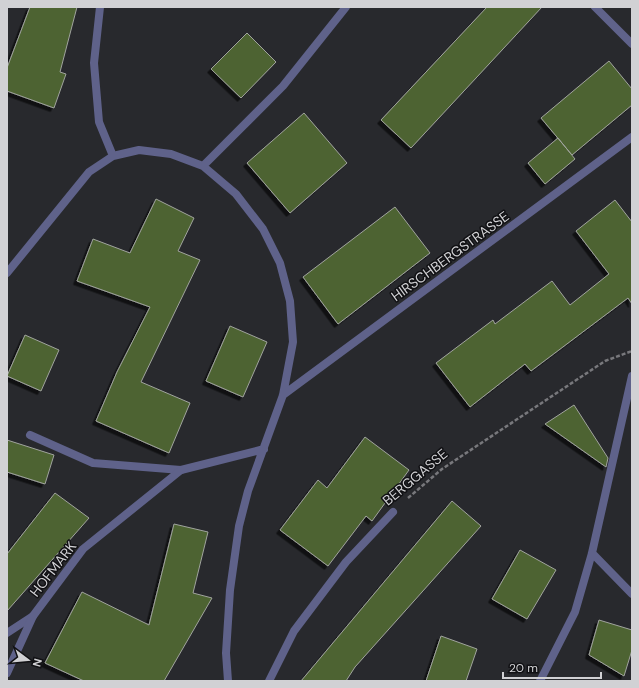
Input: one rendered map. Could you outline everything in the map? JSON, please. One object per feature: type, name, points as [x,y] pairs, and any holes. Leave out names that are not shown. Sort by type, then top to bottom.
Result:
[{"type":"street","points":[[100,7],[94,63],[99,122],[112,156]]},
{"type":"street","points":[[203,166],[283,86],[346,7]]},
{"type":"street","points":[[595,7],[632,44]]},
{"type":"street","name":"HIRSCHBERGSTRASSE","points":[[283,395],[632,137]]},
{"type":"street","points":[[7,273],[89,172],[112,156],[139,150],[171,154],[203,166],[236,194],[263,229],[280,263],[290,301],[293,342],[283,395],[248,491],[238,534],[230,590],[226,653],[228,681]]},
{"type":"street","points":[[540,681],[574,612],[592,553],[632,376]]},
{"type":"street","points":[[30,435],[93,463],[181,470],[264,449]]},
{"type":"street","name":"HOFMARK","points":[[7,673],[34,616],[83,549],[181,470]]},
{"type":"street","name":"BERGGASSE","points":[[268,681],[294,631],[346,562],[392,512]]},
{"type":"street","points":[[592,553],[632,594]]},
{"type":"street","points":[[7,633],[34,616]]},
{"type":"path","name":"BERGGASSE","points":[[392,512],[442,469],[605,361],[632,351]]},
{"type":"building","points":[[30,7],[77,7],[60,72],[66,74],[54,108],[7,91],[7,68]]},
{"type":"building","points":[[487,7],[542,7],[411,148],[381,120]]},
{"type":"building","points":[[247,33],[276,62],[241,98],[211,69]]},
{"type":"building","points":[[609,61],[632,89],[632,105],[572,155],[541,118]]},
{"type":"building","points":[[304,113],[347,163],[290,213],[247,163]]},
{"type":"building","points":[[558,138],[575,159],[545,184],[528,163]]},
{"type":"building","points":[[156,199],[194,218],[178,251],[200,260],[141,382],[190,403],[169,453],[96,421],[117,372],[150,307],[77,281],[93,239],[130,253]]},
{"type":"building","points":[[615,200],[632,222],[632,304],[628,298],[531,371],[525,364],[470,407],[436,363],[493,320],[495,324],[552,281],[570,305],[609,274],[576,231]]},
{"type":"building","points":[[395,207],[430,253],[338,324],[303,277]]},
{"type":"building","points":[[230,326],[267,342],[243,397],[206,381]]},
{"type":"building","points":[[25,335],[59,350],[41,391],[7,376]]},
{"type":"building","points":[[574,405],[608,458],[606,467],[545,424]]},
{"type":"building","points":[[365,437],[409,470],[372,521],[366,516],[328,566],[280,530],[318,480],[327,488]]},
{"type":"building","points":[[7,440],[54,455],[45,484],[7,472]]},
{"type":"building","points":[[55,493],[89,518],[7,611],[7,554]]},
{"type":"building","points":[[452,501],[481,526],[355,667],[346,681],[301,681]]},
{"type":"building","points":[[174,524],[208,532],[193,593],[212,598],[164,681],[84,681],[45,663],[82,592],[149,625]]},
{"type":"building","points":[[520,550],[556,570],[527,619],[492,599]]},
{"type":"building","points":[[599,620],[632,630],[632,650],[624,676],[589,655]]},
{"type":"building","points":[[441,636],[477,649],[466,681],[426,681]]}]
